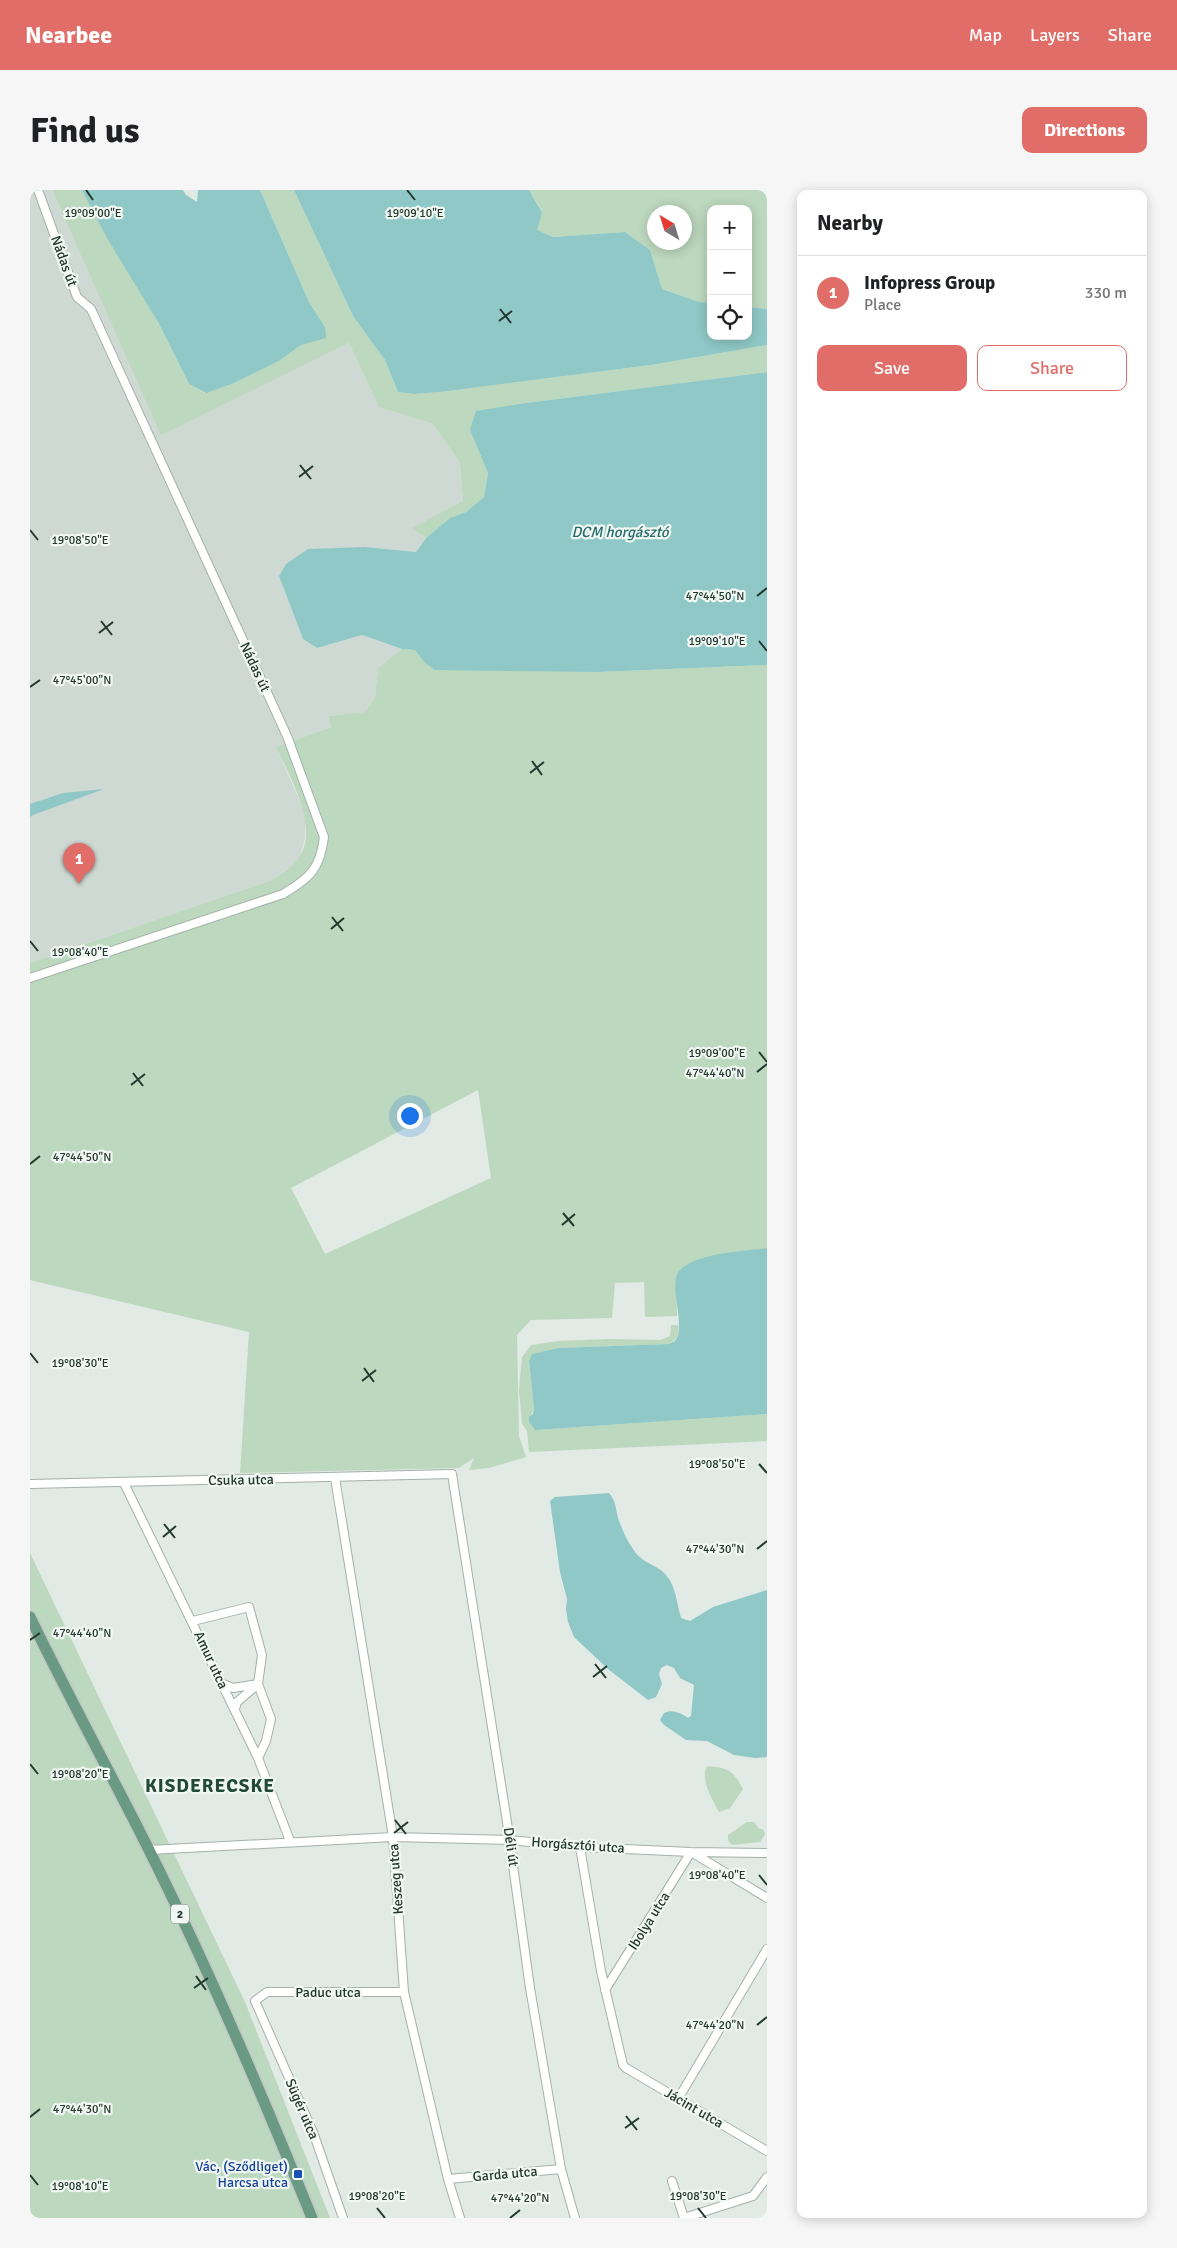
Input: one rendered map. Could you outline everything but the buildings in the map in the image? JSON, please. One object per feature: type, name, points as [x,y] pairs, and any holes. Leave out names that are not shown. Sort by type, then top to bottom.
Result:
[{"type":"main road","name":"2","points":[[30,1618],[68,1696],[149,1850],[221,2002],[312,2218]]},
{"type":"street","name":"Nádas út","points":[[30,978],[283,894],[302,883],[315,870],[322,855],[324,837],[287,736],[91,309],[77,297],[38,190]]},
{"type":"street","name":"Csuka utca","points":[[30,1484],[452,1474]]},
{"type":"street","name":"Déli út","points":[[452,1474],[510,1840],[530,1988],[561,2169],[575,2218]]},
{"type":"street","name":"Keszeg utca","points":[[335,1478],[393,1837],[404,1992],[448,2179],[460,2218]]},
{"type":"street","name":"Amur utca","points":[[124,1483],[193,1621],[258,1758],[290,1841]]},
{"type":"street","points":[[193,1621],[249,1607],[262,1655],[258,1684],[271,1719],[266,1741],[258,1758]]},
{"type":"street","points":[[223,1684],[233,1688],[258,1684]]},
{"type":"street","points":[[235,1710],[237,1702],[258,1684]]},
{"type":"street","name":"Horgásztói utca","points":[[149,1850],[393,1837],[510,1840],[580,1847],[692,1852],[767,1853]]},
{"type":"street","points":[[580,1847],[605,1990]]},
{"type":"street","points":[[692,1852],[767,1898]]},
{"type":"street","name":"Ibolya utca","points":[[605,1990],[692,1852]]},
{"type":"street","points":[[678,2099],[767,1949]]},
{"type":"street","name":"Jácint utca","points":[[605,1990],[623,2064],[626,2068],[767,2151]]},
{"type":"street","name":"Paduc utca","points":[[255,2001],[267,1992],[404,1992]]},
{"type":"street","name":"Sügér utca","points":[[255,2001],[313,2132],[343,2218]]},
{"type":"street","name":"Garda utca","points":[[448,2179],[561,2169]]},
{"type":"street","points":[[672,2181],[684,2218],[752,2196],[767,2177]]},
{"type":"shaded area","points":[[30,190],[52,190],[161,434],[349,343],[379,407],[433,424],[460,463],[463,501],[413,528],[426,538],[416,552],[365,547],[279,576],[303,639],[317,648],[362,635],[402,649],[378,668],[375,697],[365,712],[328,716],[331,727],[276,747],[306,815],[305,838],[300,857],[292,866],[272,880],[30,963]]},
{"type":"green space","points":[[52,190],[82,190],[158,322],[189,384],[205,393],[232,384],[279,361],[325,327],[309,302],[260,190],[294,190],[353,316],[385,360],[398,392],[415,394],[440,392],[651,365],[767,345],[767,372],[526,403],[470,430],[488,473],[484,497],[466,512],[450,518],[426,538],[412,528],[463,501],[460,463],[433,424],[379,407],[349,343],[161,435]]},
{"type":"green space","points":[[529,190],[767,190],[767,309],[752,307],[752,205],[707,205],[707,303],[699,302],[662,289],[650,250],[692,250],[692,205],[647,205],[647,248],[625,232],[553,237],[536,230],[542,211]]},
{"type":"green space","points":[[402,649],[415,650],[424,662],[598,672],[767,665],[767,1248],[703,1258],[676,1277],[677,1316],[645,1317],[644,1282],[615,1283],[612,1318],[531,1320],[517,1335],[519,1436],[526,1457],[489,1468],[469,1470],[474,1458],[459,1468],[240,1473],[249,1332],[30,1280],[30,963],[272,880],[289,868],[298,859],[304,846],[305,818],[295,787],[276,747],[331,727],[328,716],[365,712],[375,697],[378,668]],"holes":[[[478,1090],[491,1178],[325,1254],[291,1188]]]},
{"type":"green space","points":[[671,1325],[678,1325],[679,1331],[676,1339],[669,1344],[558,1348],[532,1354],[529,1361],[534,1408],[529,1422],[535,1430],[767,1414],[767,1441],[529,1452],[527,1431],[522,1424],[519,1390],[522,1357],[531,1345],[558,1341],[608,1339],[660,1340],[670,1336]]},
{"type":"green space","points":[[30,1553],[245,2002],[330,2218],[30,2218]]},
{"type":"green space","points":[[707,1766],[729,1771],[743,1789],[730,1808],[719,1812],[716,1807],[706,1783],[705,1771]]},
{"type":"green space","points":[[747,1822],[754,1822],[759,1829],[763,1829],[765,1834],[760,1842],[732,1845],[728,1840],[728,1835]]},
{"type":"water","points":[[82,190],[183,190],[186,195],[197,202],[198,190],[260,190],[309,302],[325,327],[326,338],[301,345],[279,361],[232,384],[206,393],[189,384],[158,322],[107,238]]},
{"type":"water","points":[[294,190],[529,190],[542,212],[537,230],[553,237],[625,232],[647,248],[647,250],[650,250],[662,289],[699,302],[707,303],[707,340],[752,340],[752,307],[767,309],[767,345],[651,365],[415,394],[398,392],[385,360],[353,316]]},
{"type":"water","name":"DCM horgásztó","points":[[767,372],[767,665],[598,672],[435,670],[424,662],[415,650],[402,649],[362,635],[317,648],[303,639],[279,576],[286,564],[308,549],[365,547],[416,552],[426,538],[450,518],[466,512],[484,497],[488,473],[470,430],[476,411]]},
{"type":"water","points":[[104,789],[30,817],[30,804],[63,793]]},
{"type":"water","points":[[767,1248],[767,1414],[535,1430],[529,1422],[529,1417],[533,1414],[534,1408],[529,1361],[532,1354],[558,1348],[669,1344],[675,1341],[678,1336],[679,1322],[675,1285],[680,1270],[689,1263],[701,1258],[730,1252]]},
{"type":"water","points":[[609,1493],[625,1536],[631,1546],[641,1558],[662,1571],[669,1579],[674,1590],[681,1618],[690,1621],[713,1607],[767,1590],[767,1757],[755,1758],[734,1755],[707,1741],[686,1740],[664,1725],[660,1720],[664,1713],[670,1711],[688,1718],[691,1716],[694,1685],[680,1678],[674,1668],[667,1665],[661,1668],[659,1674],[662,1684],[656,1697],[648,1700],[608,1669],[574,1637],[568,1622],[567,1599],[560,1572],[550,1501],[555,1497]]},
{"type":"place","name":"Infopress Group","points":[[79,884]]},
{"type":"place","name":"Vác, (Sződliget) Harcsa utca","points":[[298,2174]]},
{"type":"district","name":"KISDERECSKE","points":[[210,1786]]}]
